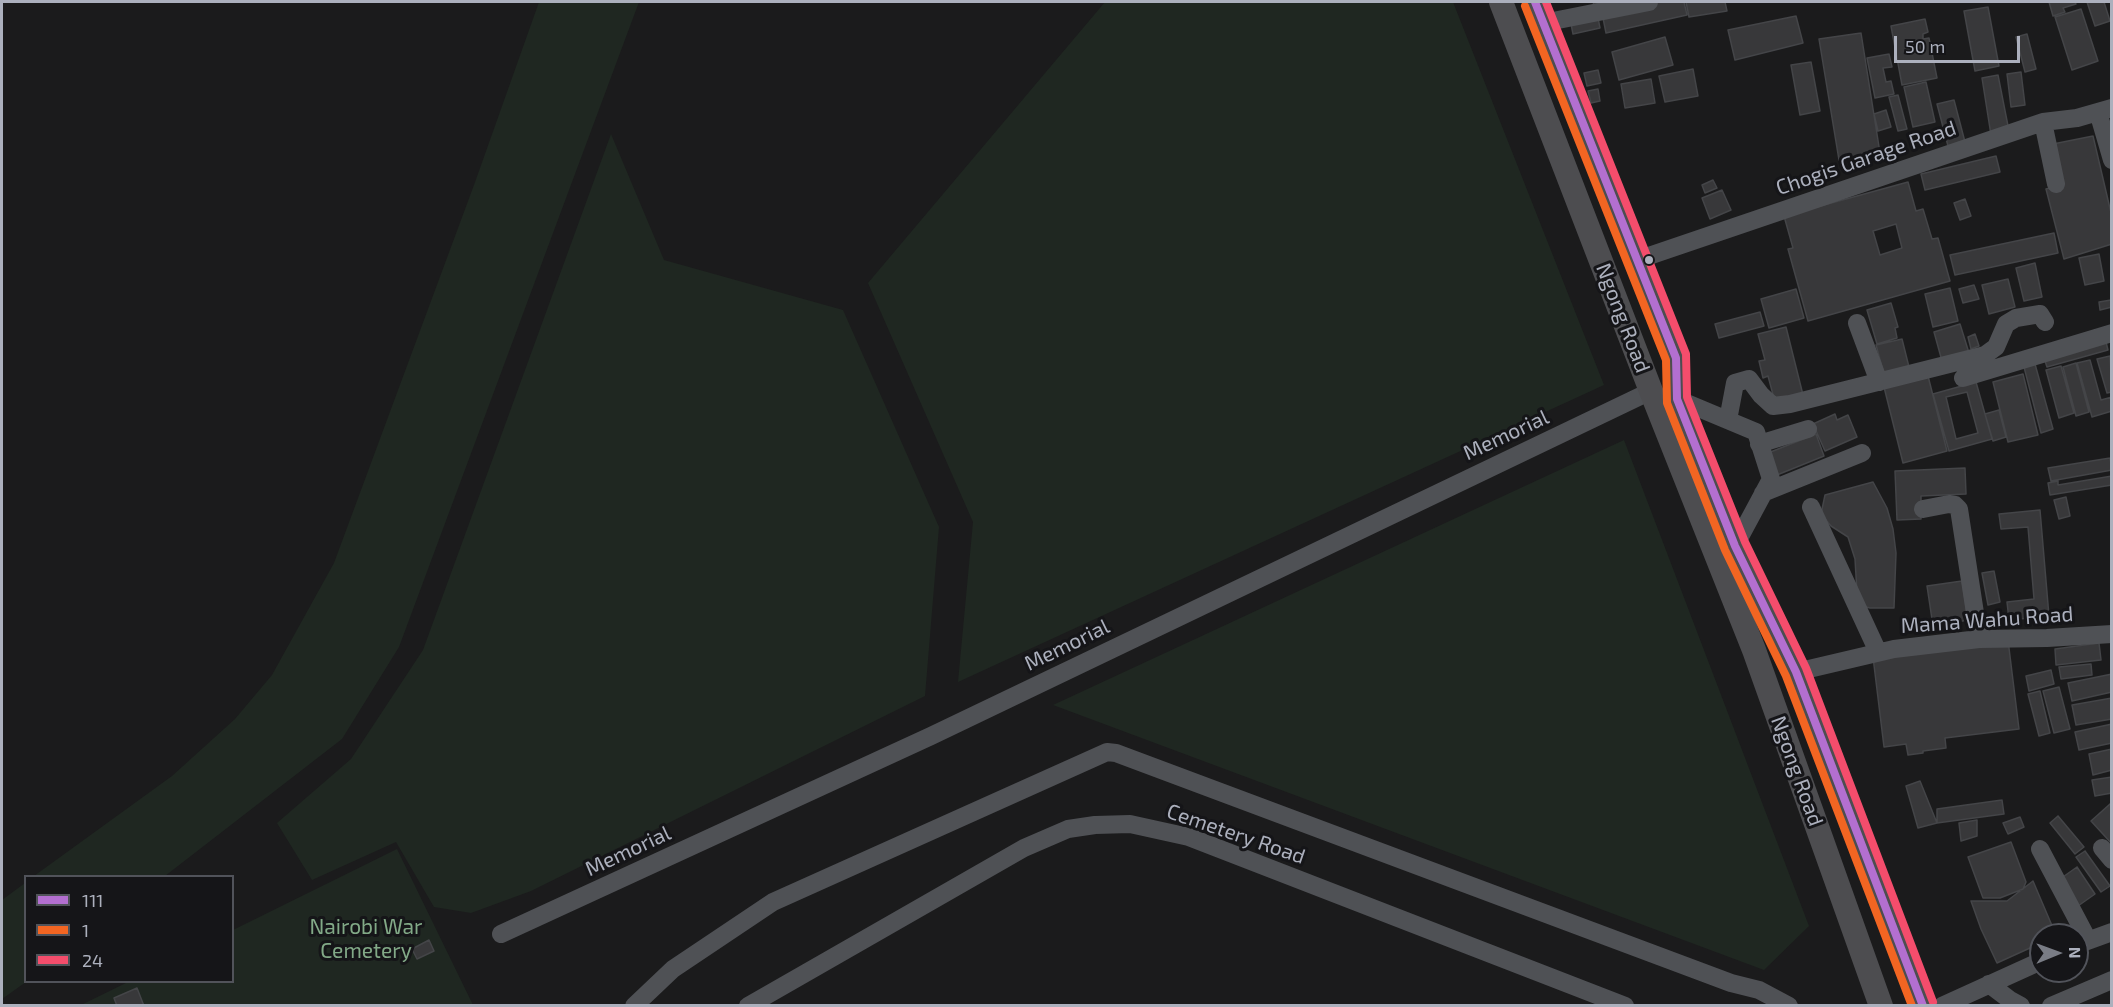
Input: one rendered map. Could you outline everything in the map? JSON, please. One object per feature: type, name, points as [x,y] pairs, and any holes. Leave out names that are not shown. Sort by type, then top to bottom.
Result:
[{"type":"main road","name":"Ngong Road","points":[[1501,2],[1754,650],[1881,1005]]},
{"type":"main road","name":"Ngong Road","points":[[1539,12],[1676,358],[1677,399],[1735,546],[1796,672],[1923,1005]]},
{"type":"street","points":[[1539,12],[1648,2]]},
{"type":"street","points":[[2105,110],[2112,160]]},
{"type":"street","name":"Chogis Garage Road","points":[[1637,260],[2043,122],[2077,118],[2105,110]]},
{"type":"street","points":[[2043,122],[2056,184]]},
{"type":"street","points":[[1728,420],[1735,383],[1749,379],[1761,396],[1773,406],[1790,405],[1985,355],[1996,347],[2006,324],[2016,318],[2040,314],[2045,322]]},
{"type":"street","points":[[1857,323],[1879,382]]},
{"type":"street","points":[[1963,378],[2112,333]]},
{"type":"street","name":"Memorial","points":[[501,934],[931,736],[1651,391]]},
{"type":"street","points":[[1677,399],[1755,432],[1771,479],[1735,546]]},
{"type":"street","points":[[1759,444],[1808,429]]},
{"type":"street","points":[[1763,493],[1862,453]]},
{"type":"street","points":[[1923,509],[1949,504],[1959,509],[1979,639]]},
{"type":"street","points":[[1811,507],[1878,652]]},
{"type":"street","name":"Mama Wahu Road","points":[[1796,672],[1878,652],[1979,639],[2112,634]]},
{"type":"street","points":[[634,1005],[673,969],[773,902],[1107,752],[1116,753],[1731,983],[1759,990],[1789,1005]]},
{"type":"street","name":"Cemetery Road","points":[[748,1005],[1024,848],[1068,829],[1095,825],[1130,824],[1189,837],[1625,1005]]},
{"type":"street","points":[[2040,849],[2074,923]]},
{"type":"street","points":[[2089,940],[2112,932]]},
{"type":"street","points":[[1949,1004],[2029,966]]},
{"type":"street","points":[[2051,1005],[2112,980]]},
{"type":"street","points":[[1989,984],[2010,1000],[2021,1005]]},
{"type":"green space","points":[[539,2],[639,2],[399,647],[342,739],[166,875],[35,875],[172,776],[235,719],[272,675],[334,563]]},
{"type":"green space","points":[[1105,2],[1453,2],[1604,385],[958,682],[973,522],[868,283]]},
{"type":"green space","points":[[611,134],[664,260],[843,310],[939,527],[925,696],[531,891],[471,913],[434,907],[396,842],[312,880],[277,823],[351,759],[423,650]]},
{"type":"green space","points":[[1624,440],[1809,926],[1764,970],[1053,705]]},
{"type":"green space","name":"Nairobi War Cemetery","points":[[397,849],[473,1005],[79,1006],[126,983],[234,983],[234,930]]},
{"type":"green space","points":[[24,884],[25,983],[2,999],[2,900]]},
{"type":"building","points":[[1593,2],[1684,2],[1687,15],[1606,33],[1600,3],[1594,5]]},
{"type":"building","points":[[1686,2],[1725,2],[1727,11],[1689,17]]},
{"type":"building","points":[[2049,2],[2075,2],[2076,4],[2063,8],[2065,12],[2053,16]]},
{"type":"building","points":[[2087,2],[2104,2],[2110,21],[2095,26]]},
{"type":"building","points":[[1988,7],[1999,66],[1975,71],[1964,11]]},
{"type":"building","points":[[2081,9],[2098,61],[2072,70],[2055,17]]},
{"type":"building","points":[[1597,13],[1600,28],[1573,34],[1570,19]]},
{"type":"building","points":[[1796,16],[1803,43],[1735,60],[1728,30]]},
{"type":"building","points":[[1925,19],[1928,32],[1923,34],[1923,39],[1929,38],[1937,78],[1902,85],[1891,26]]},
{"type":"building","points":[[1861,33],[1880,153],[1839,160],[1819,39]]},
{"type":"building","points":[[2027,34],[2036,69],[2025,72],[2016,37]]},
{"type":"building","points":[[1665,37],[1673,65],[1619,80],[1612,52]]},
{"type":"building","points":[[1889,54],[1892,67],[1883,68],[1886,82],[1891,81],[1894,94],[1875,98],[1867,58]]},
{"type":"building","points":[[1811,62],[1820,111],[1800,115],[1791,65]]},
{"type":"building","points":[[1693,69],[1698,96],[1665,102],[1659,76]]},
{"type":"building","points":[[1598,70],[1601,83],[1587,86],[1584,73]]},
{"type":"building","points":[[2021,72],[2025,105],[2011,107],[2007,74]]},
{"type":"building","points":[[1998,75],[2009,131],[1991,135],[1982,78]]},
{"type":"building","points":[[1651,79],[1655,103],[1625,108],[1621,84]]},
{"type":"building","points":[[1926,82],[1935,122],[1913,127],[1904,87]]},
{"type":"building","points":[[1598,89],[1600,101],[1591,103],[1588,91]]},
{"type":"building","points":[[1898,95],[1907,129],[1898,131],[1889,97]]},
{"type":"building","points":[[1954,100],[1965,142],[1948,146],[1937,104]]},
{"type":"building","points":[[1886,110],[1891,127],[1878,131],[1874,114]]},
{"type":"building","points":[[2093,136],[2112,217],[2112,244],[2064,259],[2046,189],[2064,184],[2053,144]]},
{"type":"building","points":[[1996,156],[2000,172],[1925,190],[1921,174]]},
{"type":"building","points":[[1713,180],[1717,188],[1705,193],[1702,185]]},
{"type":"building","points":[[1908,182],[1916,211],[1923,209],[1932,239],[1938,238],[1950,281],[1808,321],[1788,249],[1793,248],[1784,216]],"holes":[[[1896,224],[1902,248],[1880,255],[1873,231]]]},
{"type":"building","points":[[1722,190],[1731,210],[1710,219],[1702,198]]},
{"type":"building","points":[[1965,199],[1971,216],[1960,220],[1954,203]]},
{"type":"building","points":[[2054,233],[2058,253],[1955,275],[1950,255]]},
{"type":"building","points":[[2099,254],[2104,281],[2085,285],[2079,258]]},
{"type":"building","points":[[2035,263],[2042,297],[2024,301],[2016,268]]},
{"type":"building","points":[[2008,279],[2015,307],[1989,314],[1982,285]]},
{"type":"building","points":[[1974,285],[1979,299],[1963,303],[1959,289]]},
{"type":"building","points":[[1950,288],[1958,321],[1933,327],[1925,294]]},
{"type":"building","points":[[1796,289],[1804,318],[1769,328],[1761,299]]},
{"type":"building","points":[[2111,300],[2112,307],[2100,310],[2099,302]]},
{"type":"building","points":[[1891,303],[1898,327],[1895,328],[1897,338],[1877,344],[1867,310]]},
{"type":"building","points":[[1760,312],[1764,326],[1719,338],[1715,324]]},
{"type":"building","points":[[1960,324],[1969,353],[1942,361],[1934,332]]},
{"type":"building","points":[[1786,327],[1803,395],[1775,402],[1768,376],[1763,378],[1759,361],[1765,360],[1758,334]]},
{"type":"building","points":[[1975,334],[1979,346],[1971,349],[1968,337]]},
{"type":"building","points":[[2105,338],[2108,350],[2047,367],[2043,355]]},
{"type":"building","points":[[1902,339],[1909,367],[1884,374],[1876,345]]},
{"type":"building","points":[[2110,356],[2112,392],[2107,393],[2097,359]]},
{"type":"building","points":[[2090,360],[2101,400],[2112,397],[2112,411],[2092,417],[2077,363]]},
{"type":"building","points":[[2076,363],[2089,412],[2076,416],[2063,367]]},
{"type":"building","points":[[2035,364],[2053,429],[2041,433],[2024,367]]},
{"type":"building","points":[[2061,366],[2074,413],[2059,418],[2046,370]]},
{"type":"building","points":[[1927,372],[1947,451],[1903,463],[1883,383]]},
{"type":"building","points":[[2023,374],[2038,435],[2008,442],[1993,382]]},
{"type":"building","points":[[1976,382],[1992,439],[1949,451],[1933,394]],"holes":[[[1967,392],[1978,433],[1956,439],[1946,397]]]},
{"type":"building","points":[[1999,410],[2006,437],[1993,441],[1985,414]]},
{"type":"building","points":[[1835,414],[1837,420],[1848,415],[1857,437],[1825,451],[1813,424]]},
{"type":"building","points":[[1816,434],[1824,456],[1777,475],[1768,453]]},
{"type":"building","points":[[2110,458],[2112,470],[2051,481],[2048,468]]},
{"type":"building","points":[[1965,468],[1966,494],[1921,496],[1921,519],[1897,520],[1895,471]]},
{"type":"building","points":[[2112,476],[2112,485],[2050,495],[2048,483],[2058,481],[2058,485]]},
{"type":"building","points":[[1873,482],[1887,508],[1893,529],[1896,553],[1894,608],[1863,606],[1857,593],[1855,559],[1848,537],[1831,526],[1821,514],[1825,495]]},
{"type":"building","points":[[2066,497],[2070,516],[2059,519],[2054,500]]},
{"type":"building","points":[[2040,510],[2049,616],[2009,620],[2007,602],[2034,599],[2028,527],[2001,529],[1999,514]]},
{"type":"building","points":[[1994,571],[2000,602],[1988,605],[1982,573]]},
{"type":"building","points":[[1962,581],[1968,620],[1933,626],[1927,586]]},
{"type":"building","points":[[2008,640],[2019,729],[1945,738],[1946,748],[1908,755],[1906,744],[1884,747],[1873,657]]},
{"type":"building","points":[[2099,643],[2101,660],[2056,665],[2055,649]]},
{"type":"building","points":[[2091,664],[2092,675],[2061,679],[2059,667]]},
{"type":"building","points":[[2051,670],[2054,684],[2029,691],[2026,676]]},
{"type":"building","points":[[2112,674],[2112,692],[2072,701],[2068,683]]},
{"type":"building","points":[[2059,687],[2070,729],[2054,733],[2043,691]]},
{"type":"building","points":[[2040,691],[2050,733],[2039,736],[2028,694]]},
{"type":"building","points":[[2112,698],[2112,719],[2076,725],[2072,705]]},
{"type":"building","points":[[2112,724],[2112,743],[2079,750],[2075,732]]},
{"type":"building","points":[[2112,749],[2112,770],[2093,775],[2089,754]]},
{"type":"building","points":[[2112,777],[2112,793],[2095,796],[2092,780]]},
{"type":"building","points":[[1920,781],[1937,823],[1918,828],[1906,786]]},
{"type":"building","points":[[2002,800],[2004,814],[1937,823],[1937,809]]},
{"type":"building","points":[[2110,804],[2112,806],[2112,844],[2091,821]]},
{"type":"building","points":[[2058,816],[2084,847],[2075,854],[2050,823]]},
{"type":"building","points":[[2020,817],[2024,827],[2008,834],[2003,823]]},
{"type":"building","points":[[1977,820],[1977,836],[1961,841],[1959,823]]},
{"type":"building","points":[[2011,842],[2026,882],[2023,889],[2000,898],[1983,898],[1968,857]]},
{"type":"building","points":[[2085,851],[2110,886],[2101,892],[2076,857]]},
{"type":"building","points":[[2077,867],[2095,894],[2078,906],[2060,879]]},
{"type":"building","points":[[2033,881],[2051,923],[2029,923],[2029,948],[1997,963],[1971,901],[2007,901]]},
{"type":"building","points":[[429,940],[434,951],[417,959],[412,949]]},
{"type":"building","points":[[137,988],[144,1006],[117,1006],[114,998]]},
{"type":"transit line","name":"111","points":[[1535,2],[1676,358],[1677,399],[1735,546],[1796,672],[1923,1006]]},
{"type":"transit line","name":"24","points":[[1546,2],[1686,354],[1687,397],[1745,542],[1806,668],[1933,1002]]},
{"type":"transit line","name":"1","points":[[1525,6],[1666,360],[1667,403],[1725,550],[1786,676],[1912,1006]]}]
